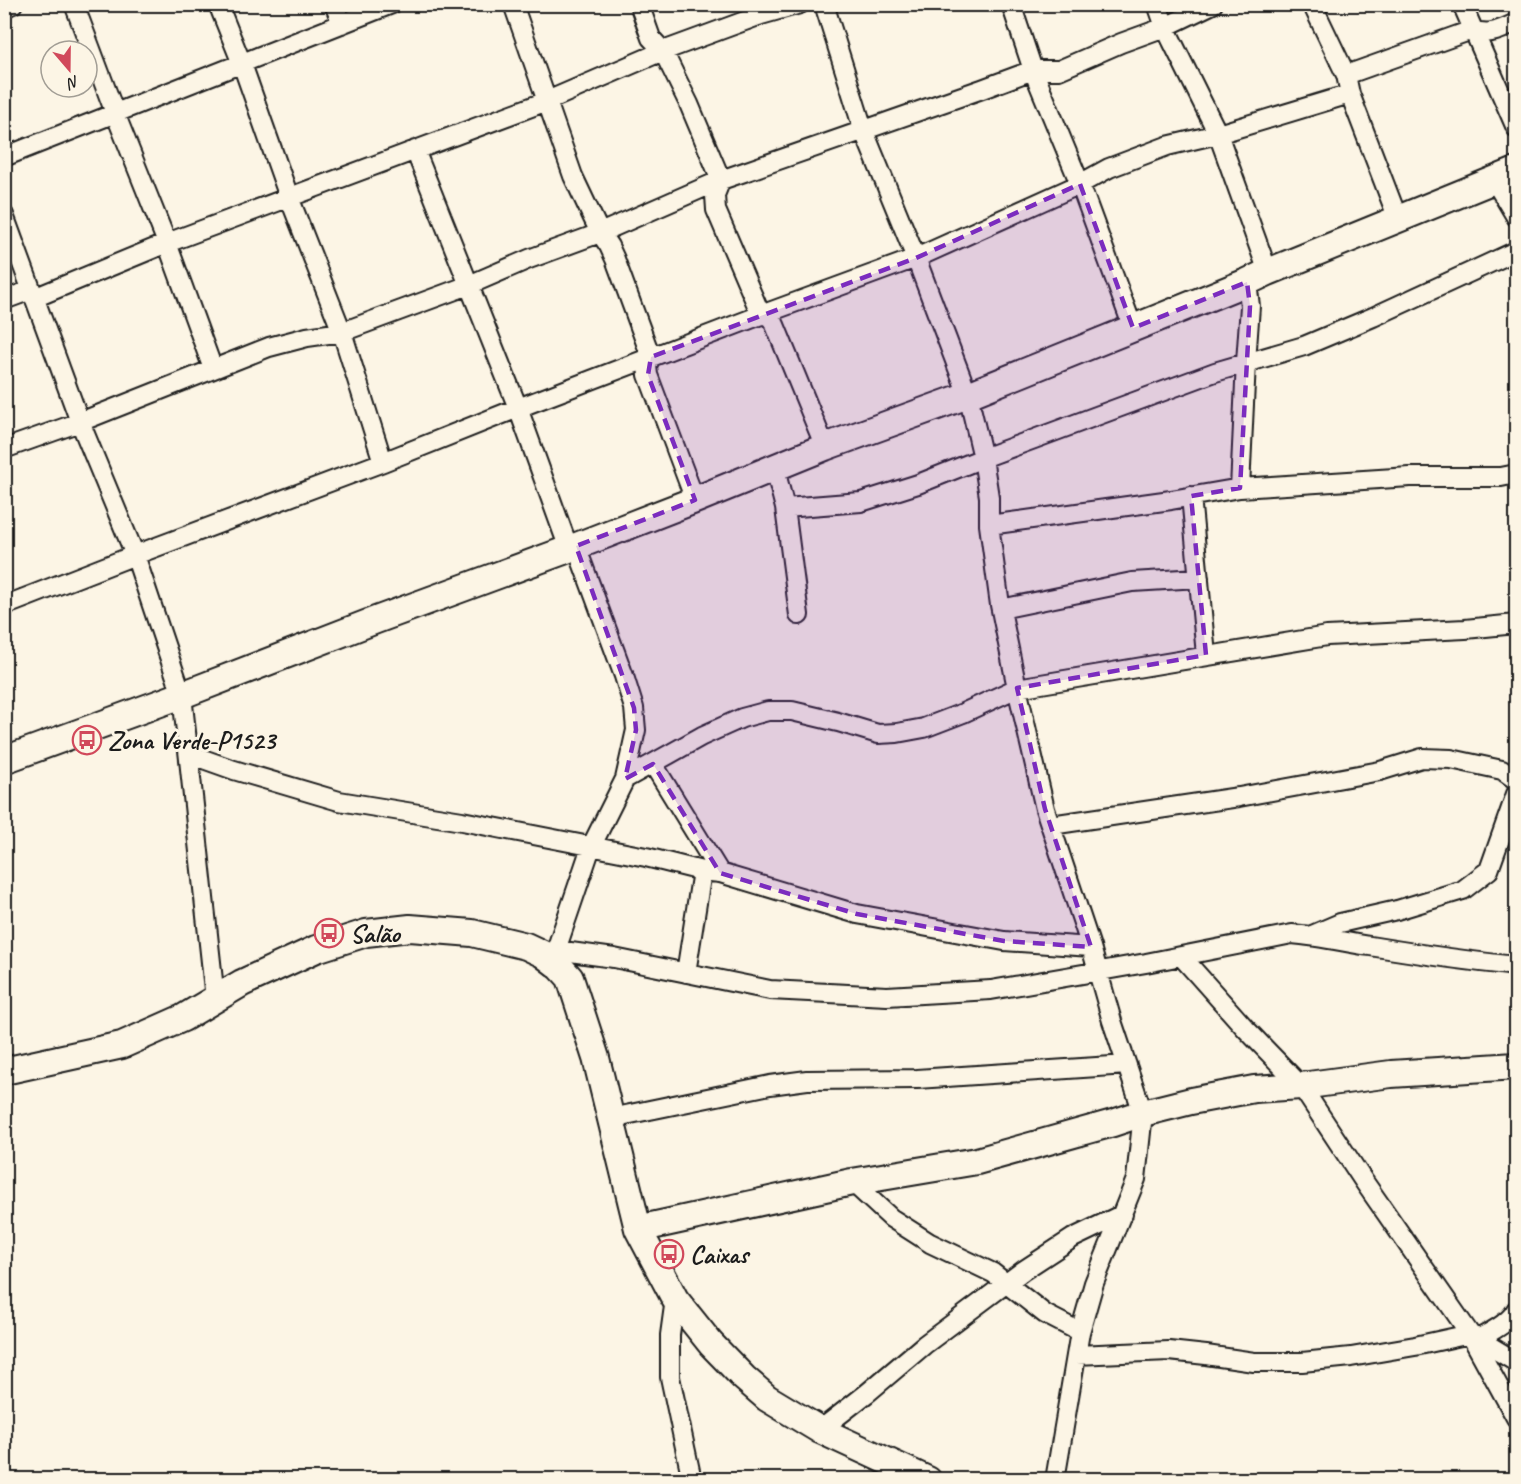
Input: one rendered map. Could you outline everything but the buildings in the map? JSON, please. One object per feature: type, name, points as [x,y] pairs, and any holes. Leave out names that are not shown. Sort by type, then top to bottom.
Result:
[{"type":"street","points":[[4,8],[13,4]]},
{"type":"street","points":[[74,4],[167,243],[213,369]]},
{"type":"street","points":[[218,4],[242,64],[289,197],[342,332],[383,462]]},
{"type":"street","points":[[334,4],[342,24]]},
{"type":"street","points":[[4,157],[392,4]]},
{"type":"street","points":[[513,4],[573,176],[615,259],[651,357],[647,366],[648,375],[695,500]]},
{"type":"street","points":[[639,4],[651,38],[663,51],[689,104],[721,180],[715,195],[716,210],[761,315]]},
{"type":"street","points":[[4,300],[33,294],[547,101],[663,51],[761,15],[800,4]]},
{"type":"street","points":[[824,4],[863,129],[916,258],[968,395],[983,458],[989,525],[1001,609],[1045,809],[1143,1113],[1136,1179],[1094,1283],[1080,1332],[1055,1479]]},
{"type":"street","points":[[1011,4],[1033,70],[1080,184],[1133,328]]},
{"type":"street","points":[[1157,4],[1165,27],[1218,134],[1258,277],[1250,306],[1245,362],[1240,488]]},
{"type":"street","points":[[4,449],[279,345],[308,337],[342,332],[469,285],[529,259],[600,233],[721,180],[1033,70],[1059,70],[1165,27],[1213,4]]},
{"type":"street","points":[[1312,4],[1346,75],[1350,94],[1398,219]]},
{"type":"street","points":[[1462,4],[1516,128]]},
{"type":"street","points":[[1346,75],[1472,30],[1483,33],[1493,32],[1516,23]]},
{"type":"street","points":[[4,606],[761,315],[916,258],[1080,184],[1109,168],[1167,146],[1218,134],[1350,94]]},
{"type":"street","points":[[415,150],[624,676],[634,708],[636,730],[625,779],[591,847],[549,952]]},
{"type":"street","points":[[4,760],[572,548],[825,447],[968,395],[1505,175],[1516,218]]},
{"type":"street","points":[[4,215],[80,422],[135,555],[182,695],[215,999]]},
{"type":"street","points":[[785,508],[861,502],[918,484],[1215,372],[1304,346],[1374,317],[1516,251]]},
{"type":"street","points":[[761,315],[771,317],[775,325],[825,447]]},
{"type":"street","points":[[774,469],[785,508],[799,615]]},
{"type":"street","points":[[989,525],[1160,502],[1240,488],[1410,477],[1501,477],[1516,474]]},
{"type":"street","points":[[1191,496],[1206,655]]},
{"type":"street","points":[[1001,609],[1132,582],[1199,578]]},
{"type":"street","points":[[625,779],[712,732],[742,718],[768,711],[792,711],[878,734],[897,734],[924,728],[1017,688],[1328,636],[1516,624]]},
{"type":"street","points":[[189,754],[234,770],[339,801],[462,821],[646,857],[711,872],[857,914],[1004,941],[1091,948]]},
{"type":"street","points":[[1051,825],[1337,780],[1380,771],[1422,758],[1451,759],[1482,765],[1502,770],[1516,780]]},
{"type":"street","points":[[653,764],[711,872],[686,972]]},
{"type":"street","points":[[1312,935],[1340,923],[1397,910],[1463,890],[1489,870],[1516,794]]},
{"type":"street","points":[[4,1071],[122,1045],[183,1018],[242,983],[316,949],[366,933],[410,927],[472,933],[549,952],[614,958],[770,990],[887,996],[991,990],[1098,972],[1292,934],[1312,935],[1432,956],[1516,966]]},
{"type":"street","points":[[549,952],[570,978],[596,1058],[638,1229],[675,1299],[711,1344],[767,1398],[819,1430],[928,1479]]},
{"type":"street","points":[[1181,956],[1301,1086],[1365,1183],[1474,1336],[1516,1418]]},
{"type":"street","points":[[611,1118],[770,1085],[807,1080],[917,1078],[1127,1065]]},
{"type":"street","points":[[638,1229],[852,1182],[977,1161],[1143,1113],[1254,1089],[1301,1086],[1391,1074],[1516,1066]]},
{"type":"street","points":[[852,1182],[891,1218],[930,1244],[993,1274],[1045,1314],[1080,1332]]},
{"type":"street","points":[[819,1430],[924,1345],[1006,1284],[1073,1238],[1123,1214]]},
{"type":"street","points":[[675,1299],[670,1335],[670,1377],[692,1479]]},
{"type":"street","points":[[1076,1355],[1169,1352],[1254,1362],[1302,1362],[1351,1358],[1474,1336],[1504,1323],[1516,1310]]},
{"type":"street","points":[[1474,1336],[1516,1362]]},
{"type":"highlighted area","points":[[1080,184],[1133,328],[1247,282],[1250,306],[1240,488],[1191,496],[1206,655],[1017,688],[1045,809],[1091,947],[1004,941],[857,914],[720,873],[653,764],[625,779],[636,730],[634,708],[576,546],[695,500],[648,375],[651,357],[916,258]]},
{"type":"place","name":"Zona Verde-P1523","points":[[87,740]]},
{"type":"place","name":"Salão","points":[[329,933]]},
{"type":"place","name":"Caixas","points":[[669,1254]]}]
